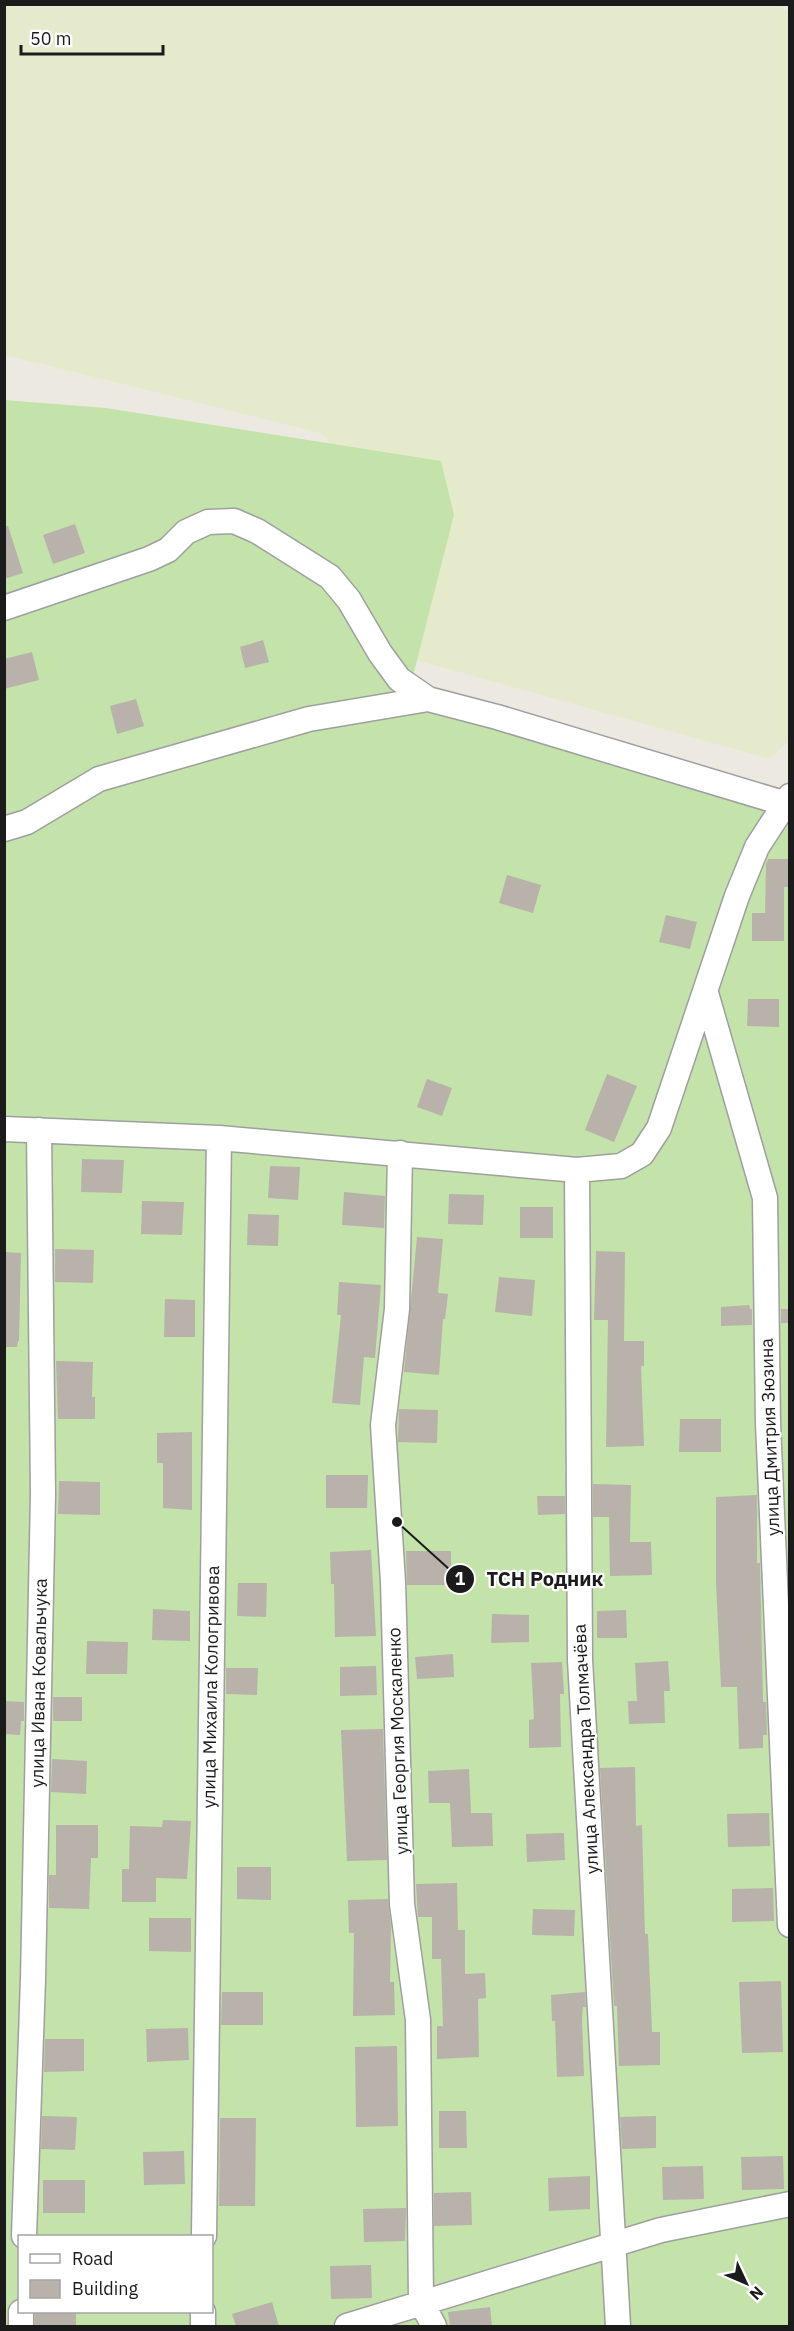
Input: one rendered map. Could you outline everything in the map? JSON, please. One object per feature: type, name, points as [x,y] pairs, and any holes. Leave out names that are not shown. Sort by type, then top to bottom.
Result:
[{"type":"street","points":[[4,608],[149,560],[168,550],[186,532],[208,522],[234,521],[256,531],[330,577],[349,600],[380,653],[399,679],[428,699],[786,800],[757,847],[737,896],[659,1128],[642,1154],[621,1166],[577,1170],[219,1138],[4,1129]]},
{"type":"street","points":[[4,829],[27,822],[99,779],[309,719],[428,699]]},
{"type":"street","name":"улица Дмитрия Зюзина","points":[[706,993],[765,1198],[768,1423],[789,1925]]},
{"type":"street","name":"улица Ивана Ковальчука","points":[[24,2235],[33,1967],[43,1494],[39,1130]]},
{"type":"street","name":"улица Михаила Кологривова","points":[[204,2235],[219,1138]]},
{"type":"street","name":"улица Георгия Москаленко","points":[[400,1153],[397,1309],[383,1425],[393,1582],[402,1904],[418,2020],[421,2302],[434,2326]]},
{"type":"street","name":"улица Александра Толмачёва","points":[[577,1170],[580,1659],[618,2326]]},
{"type":"street","points":[[347,2326],[661,2230],[789,2204]]},
{"type":"green space","points":[[767,4],[789,11],[789,740],[770,759],[405,657],[433,552],[321,433],[5,355],[5,5]]},
{"type":"green space","points":[[4,400],[106,408],[441,461],[454,515],[413,676],[429,712],[789,807],[789,2326],[5,2326]]},
{"type":"building","points":[[75,524],[85,553],[53,564],[43,535]]},
{"type":"building","points":[[4,526],[8,526],[23,573],[4,579]]},
{"type":"building","points":[[263,640],[269,662],[245,668],[240,647]]},
{"type":"building","points":[[32,652],[39,680],[4,689],[4,659]]},
{"type":"building","points":[[136,699],[144,726],[117,734],[110,706]]},
{"type":"building","points":[[768,859],[789,859],[789,887],[784,887],[784,941],[752,941],[752,913],[765,913]]},
{"type":"building","points":[[507,875],[541,885],[533,913],[499,903]]},
{"type":"building","points":[[666,915],[697,922],[690,949],[659,942]]},
{"type":"building","points":[[748,999],[779,999],[779,1027],[747,1026]]},
{"type":"building","points":[[607,1074],[637,1086],[614,1142],[585,1130]]},
{"type":"building","points":[[427,1079],[452,1088],[442,1116],[417,1107]]},
{"type":"building","points":[[82,1159],[124,1160],[122,1193],[81,1192]]},
{"type":"building","points":[[270,1166],[300,1167],[298,1200],[268,1198]]},
{"type":"building","points":[[344,1192],[385,1196],[384,1228],[342,1225]]},
{"type":"building","points":[[449,1194],[484,1195],[483,1225],[448,1224]]},
{"type":"building","points":[[142,1201],[184,1202],[182,1235],[141,1234]]},
{"type":"building","points":[[520,1207],[553,1207],[553,1238],[520,1238]]},
{"type":"building","points":[[248,1214],[279,1215],[278,1246],[247,1245]]},
{"type":"building","points":[[417,1237],[443,1239],[438,1293],[448,1294],[445,1319],[443,1319],[439,1375],[404,1372]]},
{"type":"building","points":[[55,1249],[94,1250],[93,1283],[55,1282]]},
{"type":"building","points":[[596,1251],[625,1252],[624,1341],[644,1341],[644,1366],[641,1366],[644,1446],[606,1447],[608,1320],[594,1320]]},
{"type":"building","points":[[4,1252],[21,1253],[17,1347],[4,1347]]},
{"type":"building","points":[[499,1277],[535,1280],[532,1316],[495,1312]]},
{"type":"building","points":[[339,1282],[381,1285],[375,1358],[364,1357],[360,1405],[332,1403],[341,1315],[337,1315]]},
{"type":"building","points":[[165,1299],[195,1300],[195,1337],[164,1337]]},
{"type":"building","points":[[749,1305],[752,1309],[752,1325],[721,1326],[721,1307]]},
{"type":"building","points":[[781,1309],[789,1309],[789,1323],[781,1323]]},
{"type":"building","points":[[56,1361],[93,1362],[92,1397],[95,1397],[95,1419],[58,1419]]},
{"type":"building","points":[[399,1409],[438,1410],[437,1443],[398,1442]]},
{"type":"building","points":[[680,1419],[721,1419],[721,1452],[679,1452]]},
{"type":"building","points":[[192,1432],[192,1510],[163,1508],[163,1463],[157,1463],[157,1433]]},
{"type":"building","points":[[326,1475],[368,1475],[367,1508],[326,1508]]},
{"type":"building","points":[[59,1481],[100,1482],[100,1515],[58,1514]]},
{"type":"building","points":[[593,1484],[631,1485],[630,1542],[651,1542],[652,1575],[610,1576],[609,1517],[593,1517]]},
{"type":"building","points":[[757,1495],[757,1563],[760,1563],[763,1702],[766,1702],[767,1735],[763,1735],[763,1748],[739,1749],[737,1687],[721,1687],[716,1583],[716,1497]]},
{"type":"building","points":[[537,1496],[565,1496],[565,1514],[538,1515]]},
{"type":"building","points":[[371,1550],[376,1636],[335,1637],[334,1584],[331,1584],[330,1552]]},
{"type":"building","points":[[406,1551],[451,1551],[451,1585],[407,1585]]},
{"type":"building","points":[[238,1583],[267,1583],[266,1617],[237,1616]]},
{"type":"building","points":[[153,1609],[190,1611],[190,1641],[152,1640]]},
{"type":"building","points":[[626,1610],[627,1638],[597,1638],[597,1611]]},
{"type":"building","points":[[492,1614],[529,1615],[529,1642],[491,1643]]},
{"type":"building","points":[[87,1641],[128,1642],[127,1674],[86,1674]]},
{"type":"building","points":[[453,1654],[454,1677],[417,1679],[415,1657]]},
{"type":"building","points":[[668,1661],[670,1691],[664,1691],[665,1723],[629,1724],[628,1701],[637,1701],[635,1663]]},
{"type":"building","points":[[562,1662],[564,1694],[560,1694],[561,1747],[529,1748],[529,1720],[534,1719],[531,1663]]},
{"type":"building","points":[[376,1666],[377,1695],[340,1696],[340,1667]]},
{"type":"building","points":[[226,1668],[258,1668],[257,1695],[226,1694]]},
{"type":"building","points":[[53,1697],[82,1697],[82,1721],[53,1721]]},
{"type":"building","points":[[4,1701],[24,1702],[24,1721],[21,1721],[20,1735],[4,1734]]},
{"type":"building","points":[[383,1729],[387,1860],[347,1861],[341,1730]]},
{"type":"building","points":[[52,1759],[87,1761],[86,1794],[51,1792]]},
{"type":"building","points":[[635,1767],[636,1826],[642,1825],[645,1934],[648,1934],[652,2032],[660,2032],[660,2065],[619,2066],[617,2006],[614,2006],[600,1768]]},
{"type":"building","points":[[469,1769],[471,1813],[492,1813],[493,1846],[452,1847],[450,1803],[429,1803],[428,1771]]},
{"type":"building","points":[[769,1813],[770,1846],[728,1847],[727,1814]]},
{"type":"building","points":[[163,1820],[191,1821],[187,1879],[156,1878],[156,1902],[122,1902],[122,1869],[129,1869],[130,1826],[162,1827]]},
{"type":"building","points":[[56,1825],[98,1825],[98,1858],[91,1858],[89,1909],[49,1908],[49,1875],[56,1875]]},
{"type":"building","points":[[564,1833],[565,1860],[527,1862],[526,1834]]},
{"type":"building","points":[[237,1867],[271,1867],[271,1900],[237,1899]]},
{"type":"building","points":[[457,1883],[458,1930],[465,1930],[465,1974],[485,1973],[486,1998],[478,1999],[479,2057],[437,2059],[437,2026],[443,2026],[441,1959],[432,1959],[432,1917],[418,1917],[416,1884]]},
{"type":"building","points":[[773,1888],[774,1921],[732,1922],[732,1889]]},
{"type":"building","points":[[388,1899],[391,1926],[390,1982],[394,1982],[395,2015],[353,2016],[354,1933],[349,1933],[348,1900]]},
{"type":"building","points":[[533,1909],[575,1910],[574,1936],[532,1935]]},
{"type":"building","points":[[149,1918],[191,1918],[191,1952],[149,1951]]},
{"type":"building","points":[[781,1981],[783,2052],[742,2053],[739,1982]]},
{"type":"building","points":[[222,1992],[263,1992],[263,2025],[221,2025]]},
{"type":"building","points":[[585,1992],[586,2007],[583,2007],[582,2019],[584,2076],[557,2077],[555,2021],[552,2021],[551,1995]]},
{"type":"building","points":[[188,2028],[189,2060],[147,2062],[146,2029]]},
{"type":"building","points":[[45,2039],[84,2039],[84,2071],[44,2072]]},
{"type":"building","points":[[397,2046],[398,2126],[356,2127],[355,2047]]},
{"type":"building","points":[[439,2111],[466,2111],[467,2148],[439,2148]]},
{"type":"building","points":[[42,2116],[77,2117],[75,2150],[41,2149]]},
{"type":"building","points":[[656,2116],[656,2148],[622,2149],[620,2117]]},
{"type":"building","points":[[220,2118],[256,2118],[255,2206],[219,2206]]},
{"type":"building","points":[[184,2151],[185,2184],[144,2185],[143,2152]]},
{"type":"building","points":[[783,2156],[784,2189],[742,2190],[741,2157]]},
{"type":"building","points":[[703,2166],[704,2199],[663,2200],[662,2167]]},
{"type":"building","points":[[590,2176],[590,2209],[549,2211],[548,2178]]},
{"type":"building","points":[[43,2180],[85,2180],[85,2213],[43,2213]]},
{"type":"building","points":[[471,2192],[472,2225],[434,2226],[434,2193]]},
{"type":"building","points":[[406,2208],[405,2241],[364,2242],[363,2209]]},
{"type":"building","points":[[371,2265],[372,2298],[331,2299],[330,2266]]},
{"type":"building","points":[[272,2302],[279,2326],[236,2326],[232,2314]]},
{"type":"building","points":[[490,2307],[492,2326],[450,2326],[448,2312]]},
{"type":"building","points":[[35,2313],[76,2313],[76,2326],[35,2326]]},
{"type":"place","name":"ТСН Родник","points":[[397,1522]]}]
